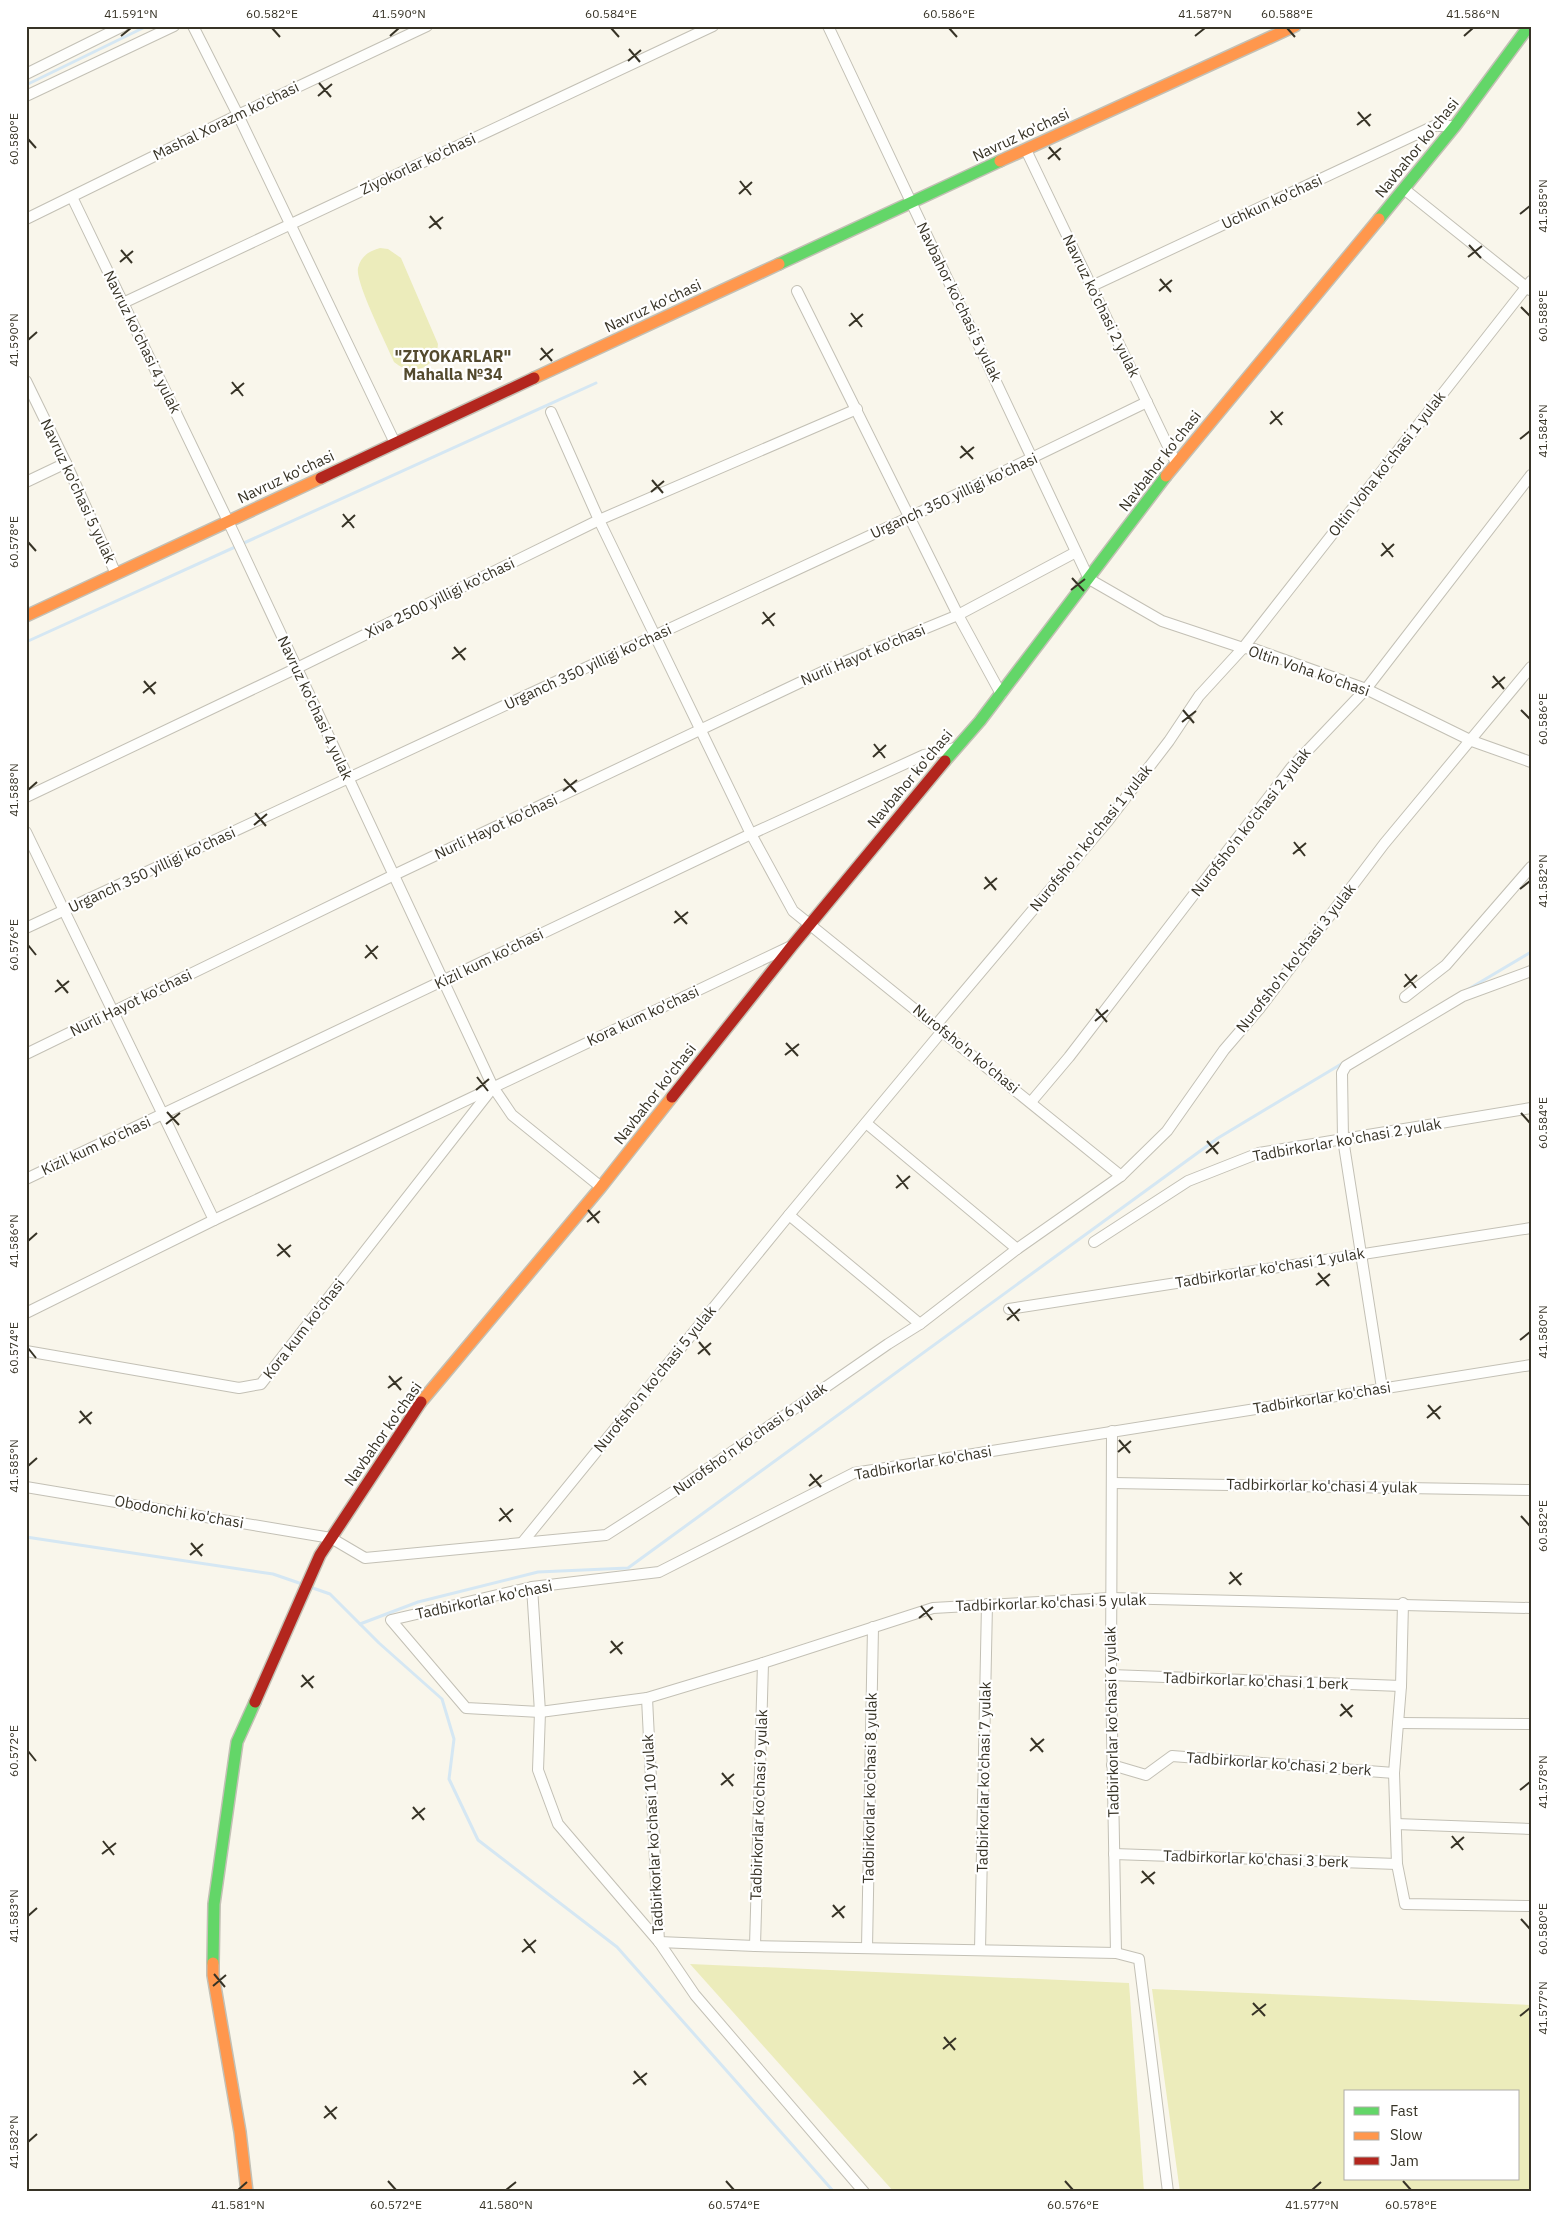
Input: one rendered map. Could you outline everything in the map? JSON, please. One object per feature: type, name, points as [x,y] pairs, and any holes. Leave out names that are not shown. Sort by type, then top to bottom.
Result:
[{"type":"main road","name":"Navruz ko'chasi","points":[[26,616],[911,202],[1294,26]]},
{"type":"main road","name":"Navbahor ko'chasi","points":[[246,2192],[240,2132],[213,1975],[214,1904],[237,1742],[320,1555],[415,1409],[601,1187],[792,946],[1001,694],[1176,463],[1455,126],[1529,26]]},
{"type":"street","points":[[26,74],[123,26]]},
{"type":"street","points":[[26,96],[174,26]]},
{"type":"street","points":[[193,26],[238,115],[395,443]]},
{"type":"street","name":"Mashal Xorazm ko'chasi","points":[[26,219],[238,115],[427,26]]},
{"type":"street","name":"Ziyokorlar ko'chasi","points":[[123,303],[713,26]]},
{"type":"street","name":"Navbahor ko'chasi 5 yulak","points":[[828,26],[1089,578]]},
{"type":"street","name":"Uchkun ko'chasi","points":[[1092,286],[1434,126],[1455,126]]},
{"type":"street","name":"Navruz ko'chasi 2 yulak","points":[[1026,150],[1176,463]]},
{"type":"street","points":[[1404,189],[1529,286]]},
{"type":"street","name":"Navruz ko'chasi 4 yulak","points":[[72,197],[228,521],[493,1087],[512,1115],[601,1187]]},
{"type":"street","name":"Oltin Voha ko'chasi 1 yulak","points":[[1243,648],[1529,286]]},
{"type":"street","points":[[797,291],[958,615],[1001,694]]},
{"type":"street","name":"Navruz ko'chasi 5 yulak","points":[[26,382],[66,463],[116,574]]},
{"type":"street","name":"Urganch 350 yilligi ko'chasi","points":[[26,928],[910,517],[1033,459],[1147,402]]},
{"type":"street","name":"Xiva 2500 yilligi ko'chasi","points":[[26,797],[297,668],[599,520],[857,409]]},
{"type":"street","name":"Nurofsho'n ko'chasi","points":[[551,412],[599,520],[700,730],[751,834],[793,910],[1121,1176]]},
{"type":"street","points":[[26,482],[66,463]]},
{"type":"street","name":"Nurofsho'n ko'chasi 2 yulak","points":[[1031,1102],[1069,1057],[1291,768],[1366,689],[1531,475]]},
{"type":"street","name":"Nurli Hayot ko'chasi","points":[[26,1054],[394,875],[839,664],[958,615],[1076,552]]},
{"type":"street","name":"Oltin Voha ko'chasi","points":[[1089,578],[1162,621],[1243,648],[1254,649],[1366,689],[1472,741],[1531,762]]},
{"type":"street","name":"Nurofsho'n ko'chasi 1 yulak","points":[[939,1028],[1107,822],[1169,741],[1199,696],[1243,648]]},
{"type":"street","name":"Nurofsho'n ko'chasi 3 yulak","points":[[1121,1176],[1166,1131],[1224,1050],[1260,1008],[1384,844],[1472,741],[1531,667]]},
{"type":"street","name":"Kizil kum ko'chasi","points":[[26,1179],[751,834],[924,755],[955,748]]},
{"type":"street","points":[[26,832],[214,1220]]},
{"type":"street","points":[[1405,997],[1446,964],[1531,866]]},
{"type":"street","name":"Kora kum ko'chasi","points":[[26,1313],[214,1220],[792,946]]},
{"type":"street","points":[[1382,1388],[1343,1139],[1342,1073],[1346,1066],[1463,996],[1531,971]]},
{"type":"street","name":"Nurofsho'n ko'chasi 5 yulak","points":[[522,1543],[866,1123],[939,1028]]},
{"type":"street","name":"Kora kum ko'chasi","points":[[26,1351],[239,1388],[260,1384],[493,1087]]},
{"type":"street","name":"Tadbirkorlar ko'chasi 2 yulak","points":[[1094,1242],[1188,1181],[1259,1154],[1531,1108]]},
{"type":"street","points":[[866,1123],[1017,1249]]},
{"type":"street","name":"Nurofsho'n ko'chasi 6 yulak","points":[[331,1538],[365,1558],[606,1535],[687,1484],[888,1344],[920,1324],[1017,1249],[1121,1176]]},
{"type":"street","points":[[789,1215],[920,1324]]},
{"type":"street","name":"Tadbirkorlar ko'chasi 1 yulak","points":[[1009,1309],[1531,1228]]},
{"type":"street","name":"Tadbirkorlar ko'chasi","points":[[466,1708],[391,1620],[532,1587],[659,1572],[854,1473],[1531,1365]]},
{"type":"street","name":"Tadbirkorlar ko'chasi 6 yulak","points":[[1112,1431],[1111,1676],[1116,1953]]},
{"type":"street","name":"Tadbirkorlar ko'chasi 4 yulak","points":[[1113,1483],[1531,1490]]},
{"type":"street","name":"Obodonchi ko'chasi","points":[[26,1487],[331,1538]]},
{"type":"street","name":"Tadbirkorlar ko'chasi 10 yulak","points":[[532,1587],[540,1712],[538,1770],[558,1824],[659,1942]]},
{"type":"street","name":"Tadbirkorlar ko'chasi 5 yulak","points":[[466,1708],[540,1712],[646,1698],[763,1663],[933,1608],[1112,1598],[1403,1603],[1531,1608]]},
{"type":"street","points":[[1403,1603],[1394,1773],[1397,1864],[1405,1904],[1531,1906]]},
{"type":"street","name":"Tadbirkorlar ko'chasi 7 yulak","points":[[980,1950],[987,1604]]},
{"type":"street","name":"Tadbirkorlar ko'chasi 8 yulak","points":[[867,1948],[873,1627]]},
{"type":"street","name":"Tadbirkorlar ko'chasi 9 yulak","points":[[755,1946],[763,1663]]},
{"type":"street","name":"Tadbirkorlar ko'chasi 1 berk","points":[[1111,1676],[1400,1686]]},
{"type":"street","name":"Tadbirkorlar ko'chasi 10 yulak","points":[[646,1698],[659,1942]]},
{"type":"street","points":[[1398,1723],[1531,1724]]},
{"type":"street","name":"Tadbirkorlar ko'chasi 2 berk","points":[[1112,1765],[1146,1776],[1172,1756],[1394,1773]]},
{"type":"street","points":[[1396,1824],[1531,1829]]},
{"type":"street","name":"Tadbirkorlar ko'chasi 3 berk","points":[[1114,1854],[1397,1864]]},
{"type":"street","points":[[659,1942],[755,1946],[1116,1953],[1139,1959],[1168,2192]]},
{"type":"street","points":[[659,1942],[695,1995],[864,2192]]},
{"type":"green space","points":[[380,248],[388,249],[401,258],[438,344],[433,359],[422,368],[416,370],[401,367],[394,362],[361,286],[358,268],[361,260],[372,251]]},
{"type":"green space","points":[[690,1964],[1129,1983],[1144,2192],[894,2192]]},
{"type":"green space","points":[[1152,1989],[1531,2005],[1531,2192],[1180,2192]]},
{"type":"waterway","points":[[26,85],[147,26]]},
{"type":"waterway","points":[[26,642],[596,383]]},
{"type":"waterway","points":[[1467,990],[1531,952]]},
{"type":"waterway","points":[[360,1624],[418,1602],[538,1572],[628,1568],[1218,1138],[1343,1063]]},
{"type":"waterway","points":[[26,1537],[273,1574],[302,1584]]},
{"type":"waterway","points":[[310,1587],[330,1594],[379,1643],[442,1699],[454,1739],[449,1779],[478,1840],[617,1947],[834,2192]]},
{"type":"traffic: fast","points":[[1379,219],[1455,126],[1529,26]]},
{"type":"traffic: fast","points":[[779,264],[1000,161]]},
{"type":"traffic: fast","points":[[945,761],[980,721],[1166,476]]},
{"type":"traffic: fast","points":[[213,1963],[214,1904],[237,1742],[255,1702]]},
{"type":"traffic: slow","points":[[1000,161],[1295,26]]},
{"type":"traffic: slow","points":[[1166,476],[1379,219]]},
{"type":"traffic: slow","points":[[534,378],[779,264]]},
{"type":"traffic: slow","points":[[26,616],[321,478]]},
{"type":"traffic: slow","points":[[421,1402],[601,1187],[672,1097]]},
{"type":"traffic: slow","points":[[213,1963],[213,1975],[240,2132],[247,2192]]},
{"type":"traffic: jam","points":[[321,478],[534,378]]},
{"type":"traffic: jam","points":[[672,1097],[792,946],[945,761]]},
{"type":"traffic: jam","points":[[255,1702],[320,1555],[421,1402]]},
{"type":"district","name":"\"ZIYOKARLAR\" Mahalla №34","points":[[453,365]]}]
